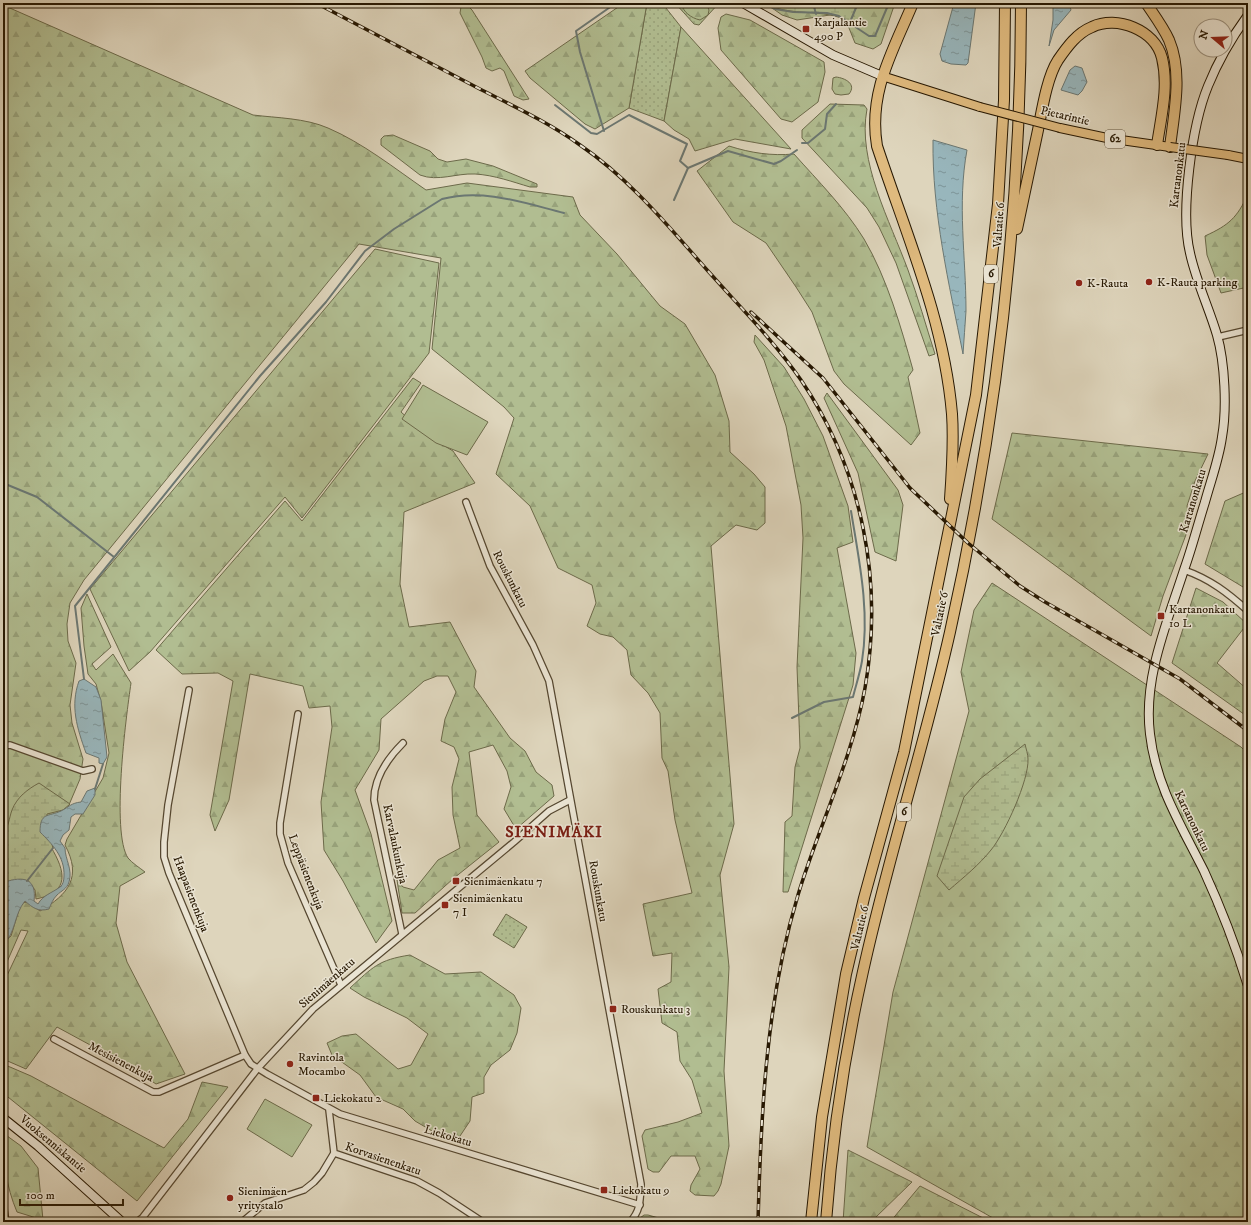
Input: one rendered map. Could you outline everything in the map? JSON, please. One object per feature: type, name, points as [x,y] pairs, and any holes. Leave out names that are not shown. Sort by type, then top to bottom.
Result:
[{"type":"highway","points":[[913,3],[882,76],[876,101],[874,126],[877,146],[921,273],[935,320],[944,362],[952,414],[952,474],[947,541]]},
{"type":"highway","name":"Valtatie 6","points":[[811,1222],[822,1117],[846,974],[864,898],[904,752],[976,394],[990,290],[998,204],[1004,100],[1005,3]]},
{"type":"highway","name":"Valtatie 6","points":[[826,1222],[836,1120],[861,977],[879,902],[934,698],[963,569],[992,403],[1009,268],[1020,103],[1021,3]]},
{"type":"highway","points":[[1146,3],[1166,36],[1173,56],[1177,80],[1170,147]]},
{"type":"highway","points":[[1009,268],[1044,97],[1057,62],[1073,40],[1092,26],[1111,23],[1132,26],[1155,44],[1161,56],[1164,76],[1164,98],[1157,145]]},
{"type":"main road","points":[[743,3],[833,54],[882,76]]},
{"type":"main road","name":"Kartanonkatu","points":[[1248,15],[1227,48],[1207,87],[1196,129],[1187,192],[1186,231],[1189,250],[1218,338],[1224,379],[1225,414],[1222,437],[1218,458],[1162,639],[1149,691],[1149,730],[1151,747],[1161,786],[1204,873],[1229,929],[1248,986]]},
{"type":"main road","name":"Pietarintie","points":[[882,76],[980,107],[1060,128],[1108,138],[1248,159]]},
{"type":"main road","name":"Vuoksenniskantie","points":[[3,1118],[38,1146],[122,1222]]},
{"type":"street","points":[[1218,338],[1248,330]]},
{"type":"street","name":"Rouskunkatu","points":[[466,502],[484,552],[533,645],[549,681],[636,1155],[640,1184],[640,1205]]},
{"type":"street","points":[[1184,570],[1211,581],[1228,592],[1248,611]]},
{"type":"street","name":"Haapasienenkuja","points":[[189,690],[168,805],[164,857],[168,873],[245,1055],[251,1064],[258,1068]]},
{"type":"street","name":"Leppäsienenkuja","points":[[298,714],[282,808],[280,834],[288,863],[341,986]]},
{"type":"street","name":"Karvalaukunkuja","points":[[402,934],[374,800],[377,782],[382,772],[395,752],[403,743]]},
{"type":"street","points":[[3,746],[10,745],[83,771],[92,769]]},
{"type":"street","name":"Sienimäenkatu","points":[[137,1222],[143,1217],[258,1068],[301,1020],[549,811],[570,800]]},
{"type":"street","name":"Mesisienenkuja","points":[[54,1039],[153,1092],[159,1092],[245,1055]]},
{"type":"street","name":"Liekokatu","points":[[258,1068],[329,1110],[364,1122],[640,1205]]},
{"type":"street","name":"Korvasienenkatu","points":[[329,1110],[334,1153],[417,1181],[439,1193],[483,1222]]},
{"type":"street","points":[[242,1222],[265,1203],[304,1190],[322,1173],[334,1153]]},
{"type":"street","points":[[3,1203],[6,1222]]},
{"type":"street","points":[[630,1222],[638,1213],[640,1205]]},
{"type":"green space","points":[[624,3],[647,3],[629,108],[595,129],[585,124],[530,78],[525,71]]},
{"type":"green space","points":[[647,3],[662,3],[681,27],[664,121],[629,108]]},
{"type":"green space","points":[[675,3],[719,3],[699,25],[694,24]]},
{"type":"green space","points":[[681,3],[706,3],[709,10],[708,15],[700,20],[694,18],[686,12]]},
{"type":"green space","points":[[764,3],[858,3],[850,22],[840,17],[785,10],[775,8]]},
{"type":"green space","points":[[765,3],[895,3],[881,44],[873,49],[855,43],[843,13],[797,20],[782,15]]},
{"type":"green space","points":[[3,5],[253,115],[300,120],[328,128],[366,148],[426,190],[467,183],[573,197],[580,215],[617,254],[660,306],[685,324],[715,375],[729,421],[730,452],[754,474],[765,487],[765,523],[757,530],[736,525],[711,546],[734,824],[720,875],[729,967],[724,1071],[729,1146],[721,1184],[714,1196],[695,1195],[690,1191],[691,1185],[700,1169],[695,1156],[671,1156],[659,1172],[653,1172],[648,1169],[642,1136],[645,1130],[678,1122],[702,1113],[692,1080],[680,1061],[677,1032],[662,1023],[658,989],[671,982],[672,953],[653,956],[643,904],[692,893],[675,820],[668,771],[662,758],[660,713],[648,693],[631,675],[627,650],[613,637],[600,634],[587,626],[596,603],[592,585],[558,568],[530,506],[496,474],[514,418],[504,407],[432,349],[441,258],[359,244],[84,580],[70,603],[67,624],[68,641],[76,663],[70,705],[72,723],[83,759],[80,779],[51,847],[62,872],[62,879],[60,886],[55,891],[47,896],[36,899],[35,890],[27,879],[3,885]]},
{"type":"green space","points":[[467,5],[472,10],[529,99],[523,100],[514,96],[504,71],[500,68],[492,71],[486,68],[460,13],[461,7]]},
{"type":"green space","points":[[726,14],[750,20],[824,62],[825,72],[818,102],[792,122],[781,119],[721,50],[718,28],[721,17]]},
{"type":"green space","points":[[681,27],[791,149],[735,139],[695,151],[689,139],[674,130],[664,121]]},
{"type":"green space","points":[[836,77],[846,80],[851,84],[852,87],[849,94],[835,94],[832,89],[833,78]]},
{"type":"green space","points":[[830,104],[864,105],[867,109],[865,129],[871,170],[884,211],[912,280],[935,354],[929,356],[896,263],[879,227],[867,208],[802,138],[802,130]]},
{"type":"green space","points":[[393,135],[430,151],[438,159],[447,162],[466,159],[493,166],[537,184],[537,187],[530,187],[503,179],[475,174],[434,178],[420,175],[381,145],[381,139],[384,136]]},
{"type":"green space","points":[[729,146],[777,155],[794,154],[840,206],[864,239],[880,270],[886,286],[913,370],[908,377],[920,433],[911,445],[844,384],[834,371],[812,312],[766,243],[733,222],[697,171]]},
{"type":"green space","points":[[1248,194],[1248,287],[1221,293],[1207,255],[1205,236],[1231,220],[1240,209]]},
{"type":"green space","points":[[375,249],[439,263],[429,353],[302,518],[285,497],[150,652],[129,671],[90,589]]},
{"type":"green space","points":[[755,335],[784,367],[804,399],[823,436],[848,506],[853,542],[837,548],[856,653],[853,685],[788,892],[783,892],[785,822],[792,816],[795,767],[800,748],[797,667],[803,538],[801,505],[786,426],[764,360],[754,342]]},
{"type":"green space","points":[[413,378],[421,383],[401,412],[428,436],[453,451],[475,483],[404,512],[400,584],[409,627],[450,622],[476,671],[474,687],[510,738],[525,751],[536,772],[552,785],[554,796],[516,829],[504,809],[511,787],[507,771],[493,745],[469,752],[477,815],[499,842],[454,878],[415,913],[402,913],[397,880],[403,887],[414,890],[438,860],[460,848],[453,815],[452,787],[459,759],[454,747],[441,741],[445,719],[456,692],[448,676],[437,676],[424,681],[381,719],[379,750],[355,790],[371,834],[392,921],[376,943],[343,881],[324,850],[321,802],[332,727],[330,706],[309,708],[303,686],[250,674],[229,800],[215,831],[210,815],[233,681],[218,673],[182,674],[156,650],[285,501],[302,521]]},
{"type":"green space","points":[[423,385],[488,422],[467,455],[436,443],[402,419]]},
{"type":"green space","points":[[827,393],[898,490],[903,505],[896,561],[875,552],[858,473],[824,398]]},
{"type":"green space","points":[[1012,433],[1208,454],[1195,481],[1187,506],[1190,524],[1163,596],[1151,636],[992,519]]},
{"type":"green space","points":[[1248,491],[1248,590],[1205,564],[1225,501]]},
{"type":"green space","points":[[992,583],[1241,747],[1248,754],[1248,1222],[1000,1222],[867,1147],[893,992],[969,711],[961,672],[974,610]]},
{"type":"green space","points":[[1196,588],[1223,602],[1247,624],[1217,663],[1248,690],[1248,717],[1172,663]]},
{"type":"green space","points":[[87,594],[111,647],[92,664],[96,670],[113,654],[131,683],[121,774],[121,824],[123,844],[128,858],[145,872],[120,886],[116,923],[127,962],[185,1074],[156,1084],[129,1066],[57,1027],[26,1069],[3,1059],[3,984],[28,931],[21,930],[3,971],[3,943],[11,936],[21,903],[28,902],[40,911],[59,898],[70,884],[72,866],[70,856],[65,845],[67,839],[103,778],[109,753],[101,702],[96,684],[88,674],[84,646],[81,608]]},
{"type":"green space","points":[[1025,744],[1028,759],[1025,780],[1003,832],[991,850],[971,871],[949,890],[937,876],[964,797],[980,779]]},
{"type":"green space","points":[[39,783],[70,804],[63,810],[47,814],[45,837],[51,841],[53,848],[27,881],[25,880],[4,887],[8,900],[3,917],[3,833],[7,828],[14,805],[20,797]]},
{"type":"green space","points":[[506,914],[527,927],[514,948],[493,935]]},
{"type":"green space","points":[[410,955],[445,974],[481,972],[514,995],[521,1008],[517,1033],[510,1050],[491,1065],[484,1077],[484,1093],[472,1097],[470,1121],[458,1139],[439,1135],[415,1121],[403,1109],[376,1097],[360,1075],[332,1055],[327,1043],[342,1036],[356,1034],[398,1069],[411,1065],[428,1034],[407,1018],[364,997],[350,988],[383,962]]},
{"type":"green space","points":[[3,1064],[31,1076],[164,1148],[188,1119],[202,1082],[228,1087],[137,1201],[3,1093]]},
{"type":"green space","points":[[265,1099],[312,1125],[292,1157],[247,1129]]},
{"type":"green space","points":[[3,1133],[21,1146],[38,1168],[43,1220],[17,1212],[10,1193],[6,1173]]},
{"type":"green space","points":[[848,1150],[912,1182],[875,1218],[865,1222],[843,1222]]},
{"type":"green space","points":[[920,1186],[991,1222],[890,1222]]},
{"type":"green space","points":[[644,1215],[648,1215],[673,1222],[636,1221]]},
{"type":"water","points":[[954,3],[976,3],[968,63],[966,65],[951,64],[942,61],[940,54]]},
{"type":"water","points":[[1053,3],[1069,3],[1071,10],[1054,30],[1049,46],[1053,20]]},
{"type":"water","points":[[1075,66],[1082,68],[1087,82],[1078,95],[1061,90],[1070,70]]},
{"type":"water","points":[[933,140],[967,150],[964,170],[962,210],[966,291],[963,354],[938,221],[933,167]]},
{"type":"water","points":[[84,679],[96,687],[101,700],[107,757],[103,764],[99,763],[99,758],[86,753],[77,726],[75,708],[76,690],[79,681]]},
{"type":"water","points":[[95,788],[95,795],[83,814],[75,814],[71,817],[69,830],[63,835],[60,841],[65,848],[70,873],[68,884],[52,902],[49,909],[36,909],[25,901],[21,906],[10,935],[3,945],[3,917],[8,900],[4,887],[5,882],[23,879],[31,883],[34,893],[34,901],[38,904],[45,896],[61,886],[64,878],[64,869],[57,851],[40,832],[41,821],[46,816],[61,811],[75,803],[81,802],[87,791]]},
{"type":"waterway","points":[[604,131],[580,52],[576,31],[616,3]]},
{"type":"waterway","points":[[764,3],[775,9],[793,12],[827,13],[839,16],[869,36],[875,36],[889,3]]},
{"type":"waterway","points":[[813,3],[816,14]]},
{"type":"waterway","points":[[850,22],[858,3]]},
{"type":"waterway","points":[[802,143],[808,143],[825,129],[827,114],[836,104]]},
{"type":"waterway","points":[[555,105],[591,133],[597,134],[629,115],[687,144],[680,161],[688,168]]},
{"type":"waterway","points":[[674,200],[688,168],[728,151],[774,164],[797,150]]},
{"type":"waterway","points":[[84,679],[75,606],[260,376],[326,302],[365,251],[394,229],[442,199],[457,196],[473,195],[503,198],[564,213]]},
{"type":"waterway","points":[[3,483],[37,497],[114,557]]},
{"type":"waterway","points":[[792,718],[824,702],[853,697],[862,661],[865,623],[862,586],[851,511]]},
{"type":"waterway","points":[[95,789],[103,764]]},
{"type":"waterway","points":[[27,881],[53,848]]},
{"type":"railway","points":[[316,3],[542,121],[580,145],[616,173],[648,204],[756,324],[791,366],[822,415],[839,451],[853,489],[863,528],[869,567],[872,607],[870,648],[865,688],[844,767],[806,869],[787,935],[772,1016],[767,1057],[761,1139],[758,1222]]},
{"type":"railway","points":[[751,312],[823,378],[910,488],[968,543],[1020,586],[1045,602],[1180,679],[1248,731]]},
{"type":"place","name":"Karjalantie 490 P","points":[[806,29]]},
{"type":"place","name":"K-Rauta parking","points":[[1149,282]]},
{"type":"place","name":"K-Rauta","points":[[1079,283]]},
{"type":"place","name":"Kartanonkatu 10 L","points":[[1161,616]]},
{"type":"place","name":"Sienimäenkatu 7","points":[[456,881]]},
{"type":"place","name":"Sienimäenkatu 7 I","points":[[445,905]]},
{"type":"place","name":"Rouskunkatu 3","points":[[613,1009]]},
{"type":"place","name":"Ravintola Mocambo","points":[[290,1064]]},
{"type":"place","name":"Liekokatu 2","points":[[316,1098]]},
{"type":"place","name":"Liekokatu 9","points":[[604,1190]]},
{"type":"place","name":"Sienimäen yritystalo","points":[[230,1198]]},
{"type":"district","name":"SIENIMÄKI","points":[[554,832]]}]
